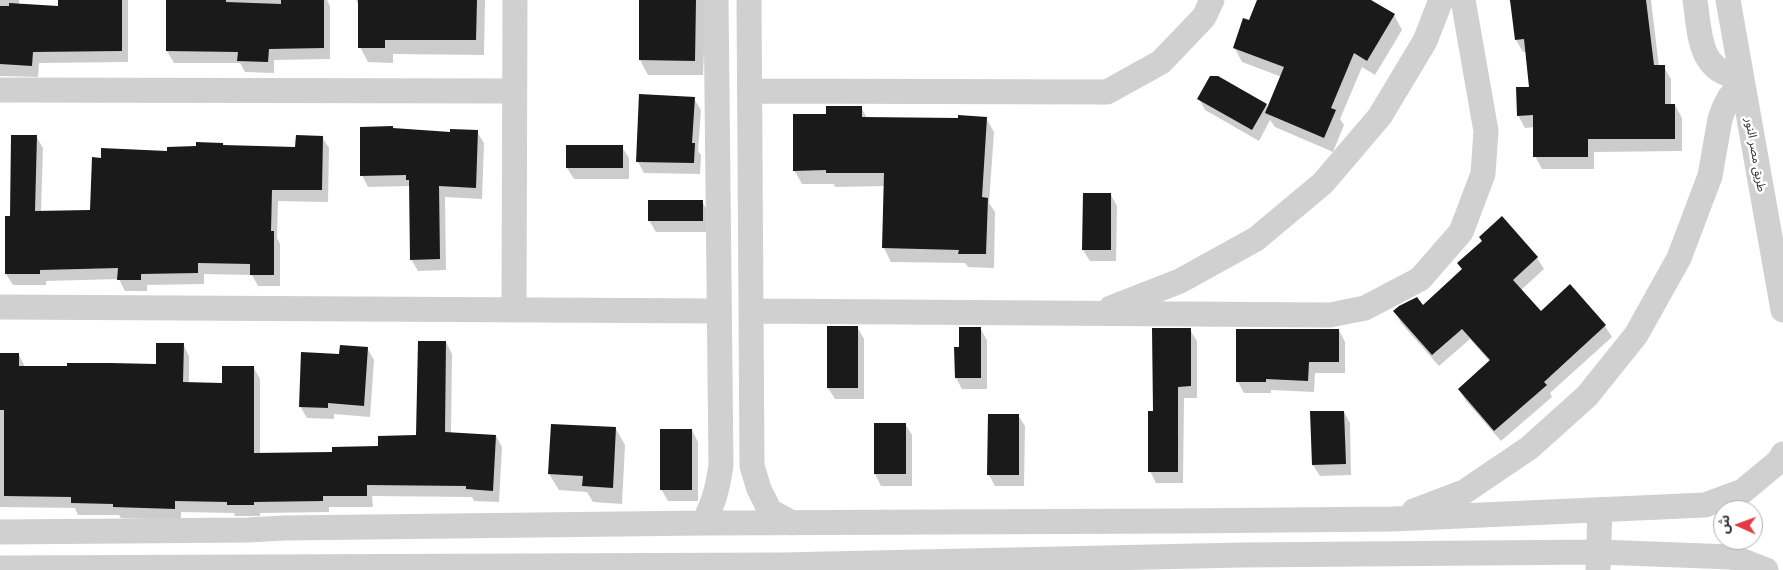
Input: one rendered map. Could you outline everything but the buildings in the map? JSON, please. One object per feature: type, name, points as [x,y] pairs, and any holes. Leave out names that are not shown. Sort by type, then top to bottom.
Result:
[{"type":"street","points":[[514,310],[515,0]]},
{"type":"street","points":[[703,523],[718,488],[721,465],[716,0]]},
{"type":"street","points":[[749,0],[752,466],[759,489],[770,511],[792,523]]},
{"type":"street","points":[[750,91],[1107,92],[1161,62],[1204,17],[1212,0]]},
{"type":"street","points":[[1098,314],[1180,282],[1256,239],[1323,183],[1380,116],[1425,41],[1441,0]]},
{"type":"street","points":[[752,311],[1330,315],[1365,308],[1420,278],[1461,232],[1483,174],[1486,131],[1463,0]]},
{"type":"street","points":[[1393,519],[1464,492],[1529,448],[1587,396],[1636,335],[1679,258],[1710,176],[1720,119],[1729,98],[1741,80],[1720,72],[1706,57],[1695,0]]},
{"type":"street","name":"طريق مصر النور","points":[[1728,0],[1783,310]]},
{"type":"street","points":[[0,90],[514,91]]},
{"type":"street","points":[[0,308],[719,311]]},
{"type":"street","points":[[0,532],[703,523],[1393,519],[1600,510],[1705,505],[1743,491],[1778,462],[1783,454]]},
{"type":"street","points":[[1598,561],[1600,510]]},
{"type":"street","points":[[1179,521],[1180,556]]},
{"type":"street","points":[[247,530],[249,568]]},
{"type":"street","points":[[0,568],[345,566],[781,567],[1180,556],[1598,561],[1732,557],[1766,570]]}]
